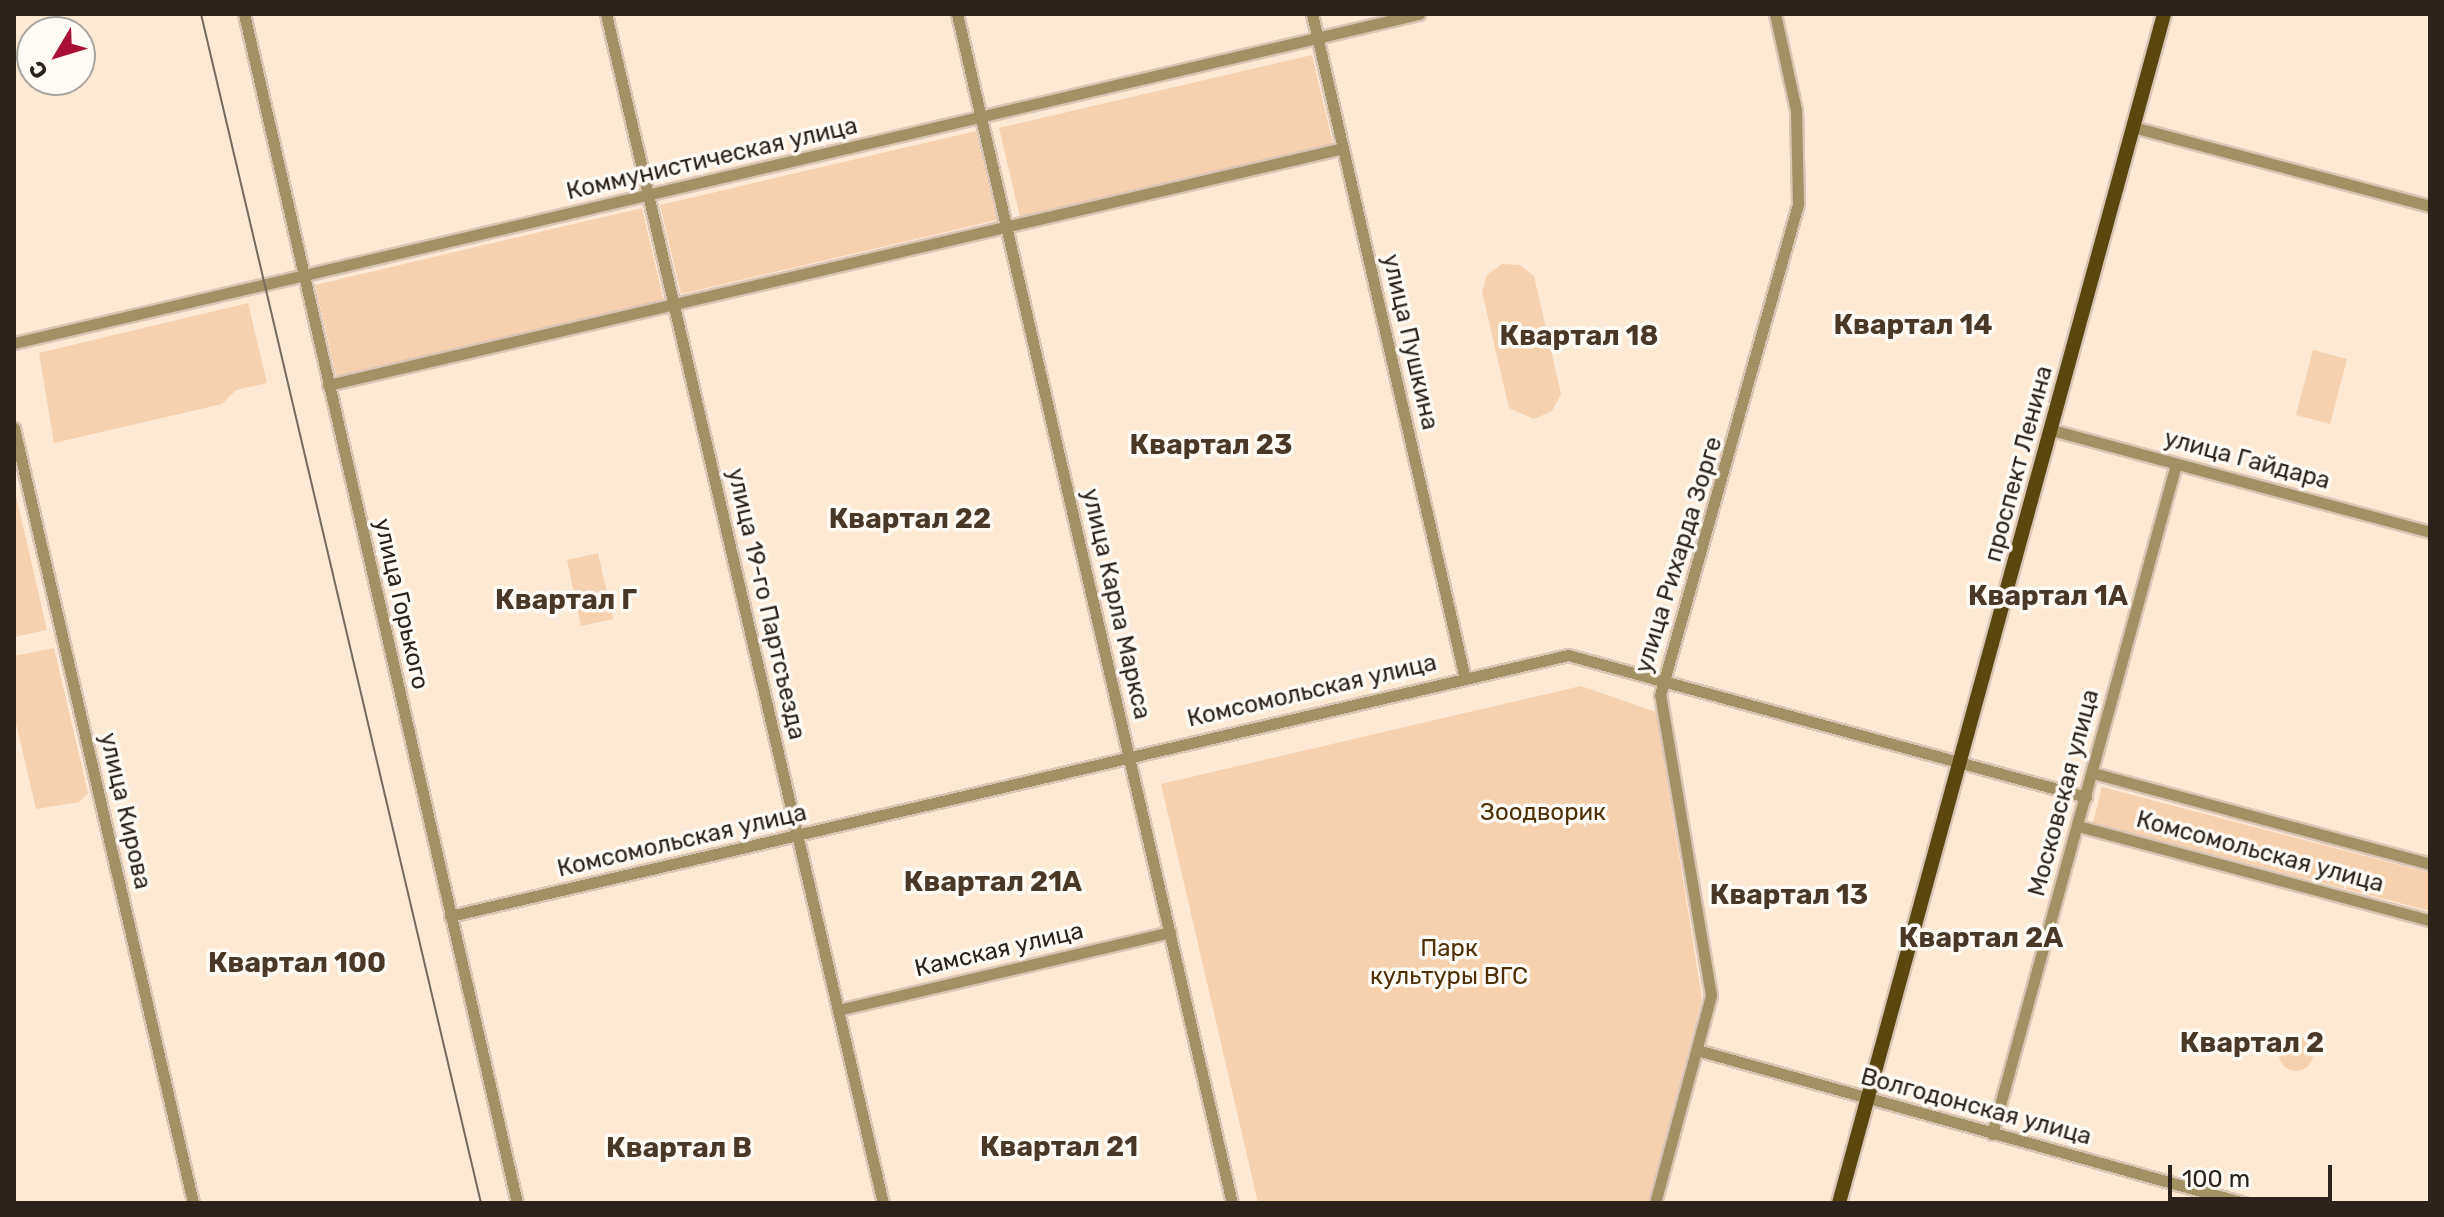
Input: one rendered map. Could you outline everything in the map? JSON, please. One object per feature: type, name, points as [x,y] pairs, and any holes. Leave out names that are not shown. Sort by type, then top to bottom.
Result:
[{"type":"main road","name":"проспект Ленина","points":[[1839,1203],[2164,14]]},
{"type":"street","name":"улица Горького","points":[[244,14],[517,1203]]},
{"type":"street","name":"улица 19-го Партсъезда","points":[[606,14],[883,1203]]},
{"type":"street","name":"улица Карла Маркса","points":[[957,14],[1232,1203]]},
{"type":"street","name":"улица Пушкина","points":[[1312,14],[1465,679]]},
{"type":"street","name":"Коммунистическая улица","points":[[14,343],[982,119],[1419,14]]},
{"type":"street","name":"улица Рихарда Зорге","points":[[1655,1203],[1711,995],[1662,683],[1723,492],[1798,204],[1796,110],[1775,14]]},
{"type":"street","points":[[2133,127],[2430,206]]},
{"type":"street","points":[[328,385],[674,307],[1343,148]]},
{"type":"street","name":"улица Кирова","points":[[14,428],[193,1203]]},
{"type":"street","name":"улица Гайдара","points":[[2052,430],[2430,532]]},
{"type":"street","name":"Московская улица","points":[[1992,1134],[2176,464]]},
{"type":"street","name":"Комсомольская улица","points":[[450,916],[1568,655],[2086,797]]},
{"type":"street","name":"Комсомольская улица","points":[[2093,773],[2430,864]]},
{"type":"street","name":"Комсомольская улица","points":[[2078,826],[2430,920]]},
{"type":"street","name":"Камская улица","points":[[838,1010],[1170,932]]},
{"type":"street","name":"Волгодонская улица","points":[[1697,1050],[2244,1203]]},
{"type":"green space","points":[[1312,55],[1333,144],[1020,217],[999,128]]},
{"type":"green space","points":[[976,131],[997,220],[681,294],[660,205]]},
{"type":"green space","points":[[642,208],[664,302],[337,379],[315,285]]},
{"type":"green space","points":[[1502,264],[1520,265],[1534,276],[1561,394],[1552,411],[1534,419],[1509,408],[1482,292],[1487,275]]},
{"type":"green space","points":[[248,303],[267,383],[236,390],[222,404],[54,443],[39,353]]},
{"type":"green space","points":[[2313,350],[2347,359],[2330,424],[2296,415]]},
{"type":"green space","points":[[14,487],[47,630],[14,637]]},
{"type":"green space","points":[[598,553],[613,619],[581,626],[567,560]]},
{"type":"green space","points":[[54,648],[88,793],[79,802],[36,809],[14,715],[14,656]]},
{"type":"green space","name":"Парк культуры ВГС","points":[[1581,686],[1656,712],[1702,998],[1648,1203],[1258,1203],[1161,784]]},
{"type":"green space","points":[[2102,787],[2430,873],[2430,911],[2093,823]]},
{"type":"green space","points":[[2296,1037],[2308,1042],[2313,1054],[2308,1066],[2296,1071],[2284,1066],[2279,1054],[2284,1042]]},
{"type":"tram line","points":[[201,14],[481,1203]]},
{"type":"district","name":"Квартал 14","points":[[1913,325]]},
{"type":"district","name":"Квартал 18","points":[[1579,336]]},
{"type":"district","name":"Квартал 23","points":[[1211,445]]},
{"type":"district","name":"Квартал 22","points":[[910,519]]},
{"type":"district","name":"Квартал 1А","points":[[2048,596]]},
{"type":"district","name":"Квартал Г","points":[[566,600]]},
{"type":"district","name":"Квартал 21А","points":[[993,882]]},
{"type":"district","name":"Квартал 13","points":[[1789,895]]},
{"type":"district","name":"Квартал 2А","points":[[1981,938]]},
{"type":"district","name":"Квартал 100","points":[[297,963]]},
{"type":"district","name":"Квартал 2","points":[[2252,1043]]},
{"type":"district","name":"Квартал 21","points":[[1059,1147]]},
{"type":"district","name":"Квартал В","points":[[679,1148]]},
{"type":"park label","name":"Зоодворик","points":[[1543,813]]}]
